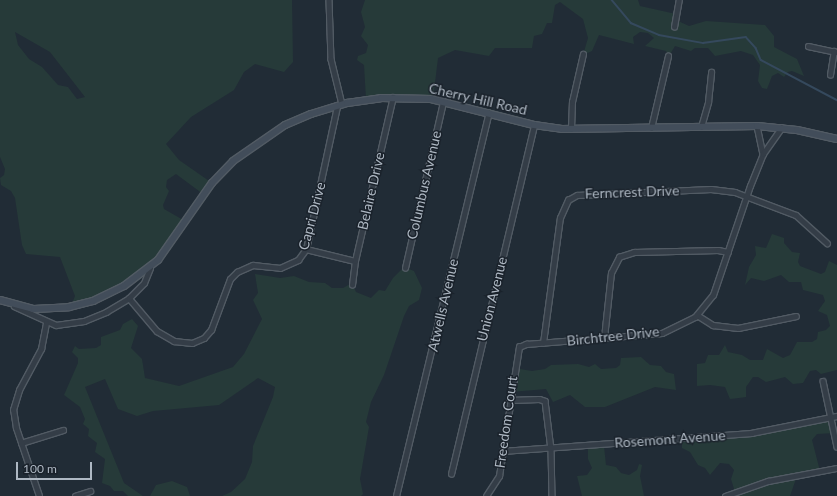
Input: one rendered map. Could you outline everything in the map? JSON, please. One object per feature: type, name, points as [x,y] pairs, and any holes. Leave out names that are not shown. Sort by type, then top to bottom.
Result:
[{"type":"main road","name":"Cherry Hill Road","points":[[0,300],[34,308],[76,305],[109,294],[150,268],[175,238],[212,183],[233,161],[286,125],[339,105],[393,97],[443,102],[534,125],[571,129],[757,126],[781,128],[837,139]]},
{"type":"street","points":[[329,0],[331,59],[339,105]]},
{"type":"street","points":[[674,27],[679,0]]},
{"type":"street","points":[[808,46],[836,52],[830,75]]},
{"type":"street","points":[[571,129],[572,102],[583,54]]},
{"type":"street","points":[[651,128],[668,56]]},
{"type":"street","points":[[701,127],[708,102],[711,72]]},
{"type":"street","name":"Belaire Drive","points":[[352,285],[355,261],[393,97]]},
{"type":"street","name":"Columbus Avenue","points":[[405,268],[443,102]]},
{"type":"street","name":"Capri Drive","points":[[129,298],[157,331],[174,341],[192,343],[204,338],[211,330],[230,279],[237,272],[253,265],[280,268],[289,266],[298,260],[306,249],[339,105]]},
{"type":"street","name":"Atwells Avenue","points":[[396,496],[489,113]]},
{"type":"street","name":"Union Avenue","points":[[451,474],[534,125]]},
{"type":"street","points":[[757,126],[763,154]]},
{"type":"street","name":"Birchtree Drive","points":[[518,346],[662,332],[679,327],[697,315],[713,295],[763,154],[781,128]]},
{"type":"street","name":"Ferncrest Drive","points":[[543,343],[559,224],[568,200],[584,193],[701,190],[728,191],[747,196],[796,215],[827,243]]},
{"type":"street","points":[[306,249],[355,261]]},
{"type":"street","points":[[604,338],[611,273],[619,257],[634,252],[728,252]]},
{"type":"street","points":[[8,302],[46,323],[60,325],[84,321],[106,312],[129,298],[144,283],[150,268]]},
{"type":"street","points":[[697,315],[712,325],[738,328],[796,316]]},
{"type":"street","points":[[39,496],[13,417],[16,398],[41,349],[46,323]]},
{"type":"street","name":"Freedom Court","points":[[487,496],[499,476],[518,346]]},
{"type":"street","points":[[823,381],[834,416],[837,448]]},
{"type":"street","points":[[509,400],[539,399],[545,402],[551,448],[552,496]]},
{"type":"street","name":"Rosemont Avenue","points":[[502,451],[751,433],[834,416]]},
{"type":"street","points":[[21,443],[63,430]]},
{"type":"street","points":[[725,496],[768,481],[837,468]]},
{"type":"street","points":[[75,496],[90,490]]},
{"type":"green space","points":[[0,0],[292,0],[293,62],[284,72],[255,64],[244,72],[234,90],[191,117],[166,144],[179,160],[212,183],[203,194],[176,174],[167,180],[166,187],[169,191],[163,205],[164,209],[185,221],[159,259],[114,292],[71,306],[75,296],[60,257],[26,254],[22,245],[15,198],[11,191],[1,185],[0,178],[4,175],[5,169],[0,157]],"holes":[[[15,32],[50,52],[85,97],[77,99],[68,87],[58,85],[42,67],[29,59],[18,45]]]},
{"type":"green space","points":[[365,0],[638,0],[640,6],[676,14],[676,20],[689,26],[706,21],[765,25],[774,36],[774,47],[797,59],[804,76],[792,71],[788,72],[784,77],[778,73],[772,76],[767,89],[762,88],[758,81],[760,65],[753,55],[741,51],[715,56],[708,48],[695,48],[691,51],[675,46],[669,56],[666,51],[645,46],[654,38],[648,33],[640,32],[633,37],[634,44],[599,35],[592,51],[583,55],[588,38],[583,19],[560,2],[555,5],[552,23],[547,23],[542,34],[534,36],[532,48],[495,48],[489,56],[455,50],[438,58],[433,99],[366,99],[364,65],[357,60],[358,56],[366,53],[368,45],[361,36],[365,27],[361,12]]},
{"type":"green space","points":[[772,234],[784,238],[784,243],[792,252],[800,253],[798,262],[800,266],[821,274],[825,272],[829,261],[837,265],[837,370],[821,374],[816,370],[810,371],[803,383],[793,384],[785,377],[766,382],[758,377],[753,377],[746,387],[746,397],[730,399],[725,387],[710,385],[697,386],[697,364],[705,363],[708,355],[719,355],[725,345],[728,352],[742,355],[750,360],[763,360],[767,349],[783,358],[790,355],[797,342],[812,342],[817,339],[818,332],[826,330],[830,326],[827,315],[818,311],[825,301],[823,295],[803,290],[801,282],[789,282],[781,275],[764,281],[751,278],[745,285],[749,267],[756,255],[755,246],[766,248]]},
{"type":"green space","points":[[404,267],[414,271],[422,288],[419,300],[409,306],[404,316],[384,375],[371,402],[366,422],[369,427],[360,479],[363,494],[361,496],[222,496],[231,492],[245,479],[252,462],[253,446],[273,397],[275,387],[258,378],[219,405],[153,411],[137,416],[118,409],[105,379],[85,387],[124,483],[143,496],[128,496],[123,491],[114,491],[110,486],[102,483],[105,459],[95,452],[97,443],[88,436],[89,429],[83,424],[85,419],[80,407],[64,395],[78,363],[78,358],[72,352],[75,346],[79,349],[96,348],[101,345],[101,337],[120,330],[123,324],[132,319],[138,326],[131,348],[142,359],[145,378],[179,386],[233,367],[244,354],[262,319],[253,300],[258,293],[255,274],[280,278],[294,276],[309,282],[325,283],[332,288],[343,288],[352,283],[356,292],[371,298],[379,290],[385,291],[393,278]]},
{"type":"green space","points":[[641,357],[650,365],[661,366],[666,372],[674,374],[676,390],[655,387],[605,407],[585,407],[570,395],[553,402],[546,389],[511,392],[514,368],[532,371],[545,369],[551,365],[578,364],[589,367],[595,364],[601,369],[616,368],[620,365],[621,358]]},
{"type":"green space","points":[[832,416],[835,433],[817,434],[812,440],[820,471],[797,476],[790,496],[726,496],[735,492],[731,479],[734,470],[729,464],[720,463],[710,475],[705,468],[698,465],[690,452],[682,448],[682,438],[752,433]]},
{"type":"green space","points":[[588,446],[604,446],[606,465],[616,467],[621,473],[629,475],[637,470],[639,464],[642,465],[640,476],[644,496],[582,496],[577,476],[587,475],[592,468],[588,459]]},
{"type":"green space","points":[[172,481],[187,487],[190,496],[150,496],[156,485]]},
{"type":"waterway","points":[[612,0],[631,23],[659,35],[703,43],[746,37],[756,48],[761,60],[837,100]]}]
